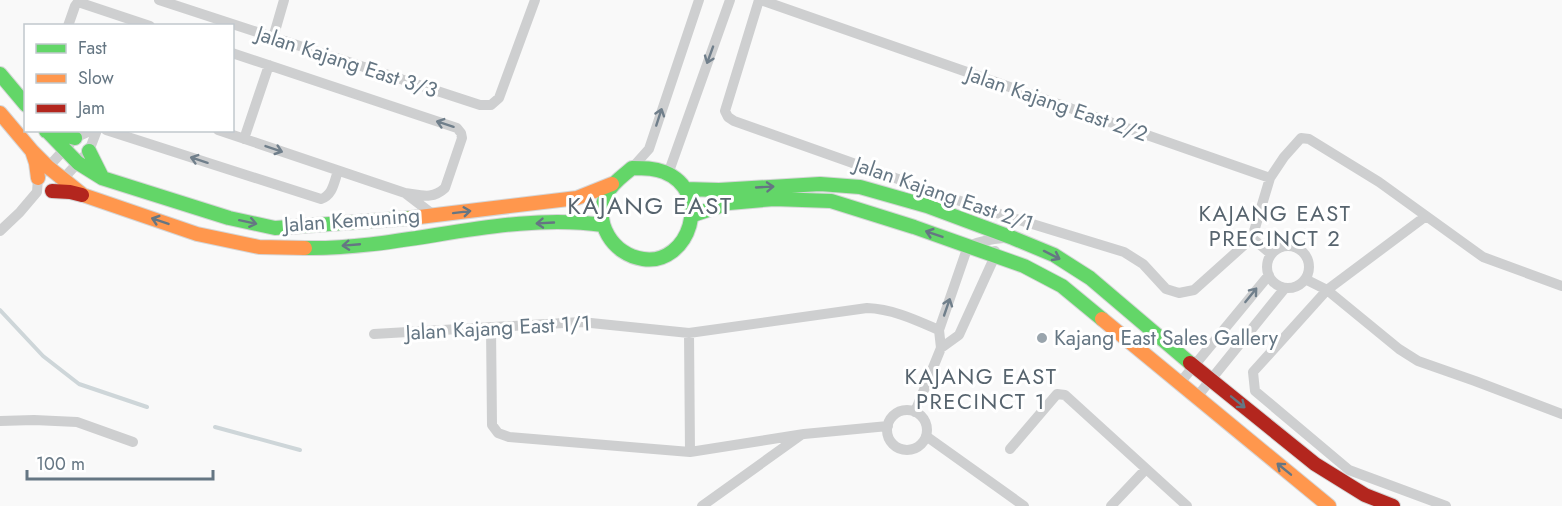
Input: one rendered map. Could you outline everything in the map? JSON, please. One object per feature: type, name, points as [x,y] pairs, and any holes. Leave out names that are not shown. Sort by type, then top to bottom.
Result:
[{"type":"street","name":"Jalan Kajang East 3/3","points":[[159,0],[231,24]]},
{"type":"street","points":[[273,38],[284,0]]},
{"type":"street","name":"Jalan Kajang East 3/3","points":[[234,25],[480,105],[491,105],[499,98],[535,0]]},
{"type":"street","points":[[632,168],[654,169],[678,180],[685,189],[692,206],[690,229],[683,242],[672,251],[659,257],[645,259],[631,256],[618,249],[609,238],[603,225],[602,211],[605,197],[612,184],[632,168],[649,149],[699,0]]},
{"type":"street","points":[[668,174],[730,0]]},
{"type":"street","name":"Jalan Kajang East 2/2","points":[[760,0],[1270,178]]},
{"type":"street","name":"Jalan Kajang East 2/1","points":[[760,0],[726,111],[728,117],[734,121],[977,207],[1124,252],[1143,264],[1166,289],[1179,293],[1194,290],[1252,238]]},
{"type":"street","points":[[69,24],[78,3],[144,24]]},
{"type":"street","points":[[224,132],[405,193],[432,196],[445,188],[462,138],[457,128],[234,54]]},
{"type":"street","points":[[244,139],[269,65]]},
{"type":"street","points":[[0,74],[24,103]]},
{"type":"street","name":"Jalan Kemuning","points":[[0,113],[48,167],[83,195],[197,234],[259,247],[316,248],[365,244],[520,224],[581,222],[603,225]]},
{"type":"street","name":"Jalan Kemuning","points":[[47,132],[78,163],[102,178],[229,218],[275,228],[435,216],[577,198],[612,184]]},
{"type":"street","points":[[50,132],[75,138]]},
{"type":"street","points":[[0,231],[20,212],[48,167],[75,138],[88,132]]},
{"type":"street","points":[[52,191],[89,151],[96,132]]},
{"type":"street","points":[[112,132],[321,199],[331,193],[338,171]]},
{"type":"street","points":[[1271,254],[1252,238],[1270,178],[1300,138],[1309,139],[1379,182],[1483,257],[1562,286]]},
{"type":"street","points":[[32,151],[36,163],[37,185]]},
{"type":"street","points":[[89,151],[102,178]]},
{"type":"street","points":[[685,189],[719,190],[820,184],[860,188],[927,206],[1053,255],[1090,278],[1315,464],[1365,495],[1393,506]]},
{"type":"street","points":[[37,185],[52,191],[83,195]]},
{"type":"street","points":[[405,193],[435,216]]},
{"type":"street","points":[[693,215],[729,203],[774,199],[831,201],[914,227],[1024,266],[1062,286],[1329,506]]},
{"type":"street","points":[[1426,216],[1327,290],[1253,372],[1255,391],[1349,470],[1446,506]]},
{"type":"street","points":[[941,348],[959,335],[995,256],[995,248],[990,239],[976,224]]},
{"type":"street","points":[[915,412],[941,348],[939,330],[968,246],[990,239],[1014,238]]},
{"type":"street","points":[[1196,398],[1285,288],[1296,286],[1305,279],[1309,267],[1305,255],[1295,247],[1282,247],[1271,254],[1267,264],[1272,280],[1285,288]]},
{"type":"street","points":[[1179,384],[1269,275]]},
{"type":"street","points":[[1305,279],[1327,290],[1399,349],[1418,361],[1562,414]]},
{"type":"street","name":"Jalan Kajang East 1/1","points":[[374,334],[581,322],[689,333],[867,308],[904,315],[939,330]]},
{"type":"street","points":[[491,327],[492,425],[498,433],[508,437],[690,452],[804,434],[888,426]]},
{"type":"street","points":[[689,333],[690,452]]},
{"type":"street","points":[[1010,449],[1057,394],[1062,394],[1187,506]]},
{"type":"street","points":[[915,412],[926,424],[926,436],[916,448],[905,450],[895,446],[888,436],[888,426],[898,413],[915,412]]},
{"type":"street","points":[[0,421],[77,422],[133,442]]},
{"type":"street","points":[[702,506],[804,434]]},
{"type":"street","points":[[926,436],[1024,506]]},
{"type":"street","points":[[1111,506],[1146,469]]},
{"type":"waterway","points":[[0,310],[43,356],[79,384],[147,407]]},
{"type":"waterway","points":[[215,427],[300,450]]},
{"type":"traffic: fast","points":[[0,74],[24,103]]},
{"type":"traffic: fast","points":[[48,132],[78,163],[102,178],[229,218],[275,228],[411,218]]},
{"type":"traffic: fast","points":[[50,132],[75,138]]},
{"type":"traffic: fast","points":[[89,151],[102,177]]},
{"type":"traffic: fast","points":[[632,168],[664,172],[679,182],[688,195],[691,210],[690,226],[683,240],[673,251],[659,258],[643,259],[623,251],[614,244],[604,226],[602,215],[607,194],[615,183],[632,168]]},
{"type":"traffic: fast","points":[[685,189],[719,190],[820,184],[860,187],[927,206],[1054,255],[1090,278],[1190,363]]},
{"type":"traffic: fast","points":[[693,215],[729,203],[774,199],[831,201],[914,227],[1024,266],[1062,286],[1102,319]]},
{"type":"traffic: fast","points":[[305,248],[380,243],[529,223],[566,222],[603,225]]},
{"type":"traffic: slow","points":[[0,113],[48,167],[83,195],[197,234],[259,247],[305,248]]},
{"type":"traffic: slow","points":[[32,151],[38,178]]},
{"type":"traffic: slow","points":[[411,218],[577,198],[612,184]]},
{"type":"traffic: slow","points":[[1102,319],[1329,506]]},
{"type":"traffic: jam","points":[[52,191],[82,195]]},
{"type":"traffic: jam","points":[[1190,363],[1315,464],[1365,495],[1393,506]]},
{"type":"place","name":"Kajang East Sales Gallery","points":[[1042,338]]},
{"type":"district","name":"KAJANG EAST","points":[[650,206]]},
{"type":"district","name":"KAJANG EAST PRECINCT 2","points":[[1275,226]]},
{"type":"district","name":"KAJANG EAST PRECINCT 1","points":[[981,388]]}]
